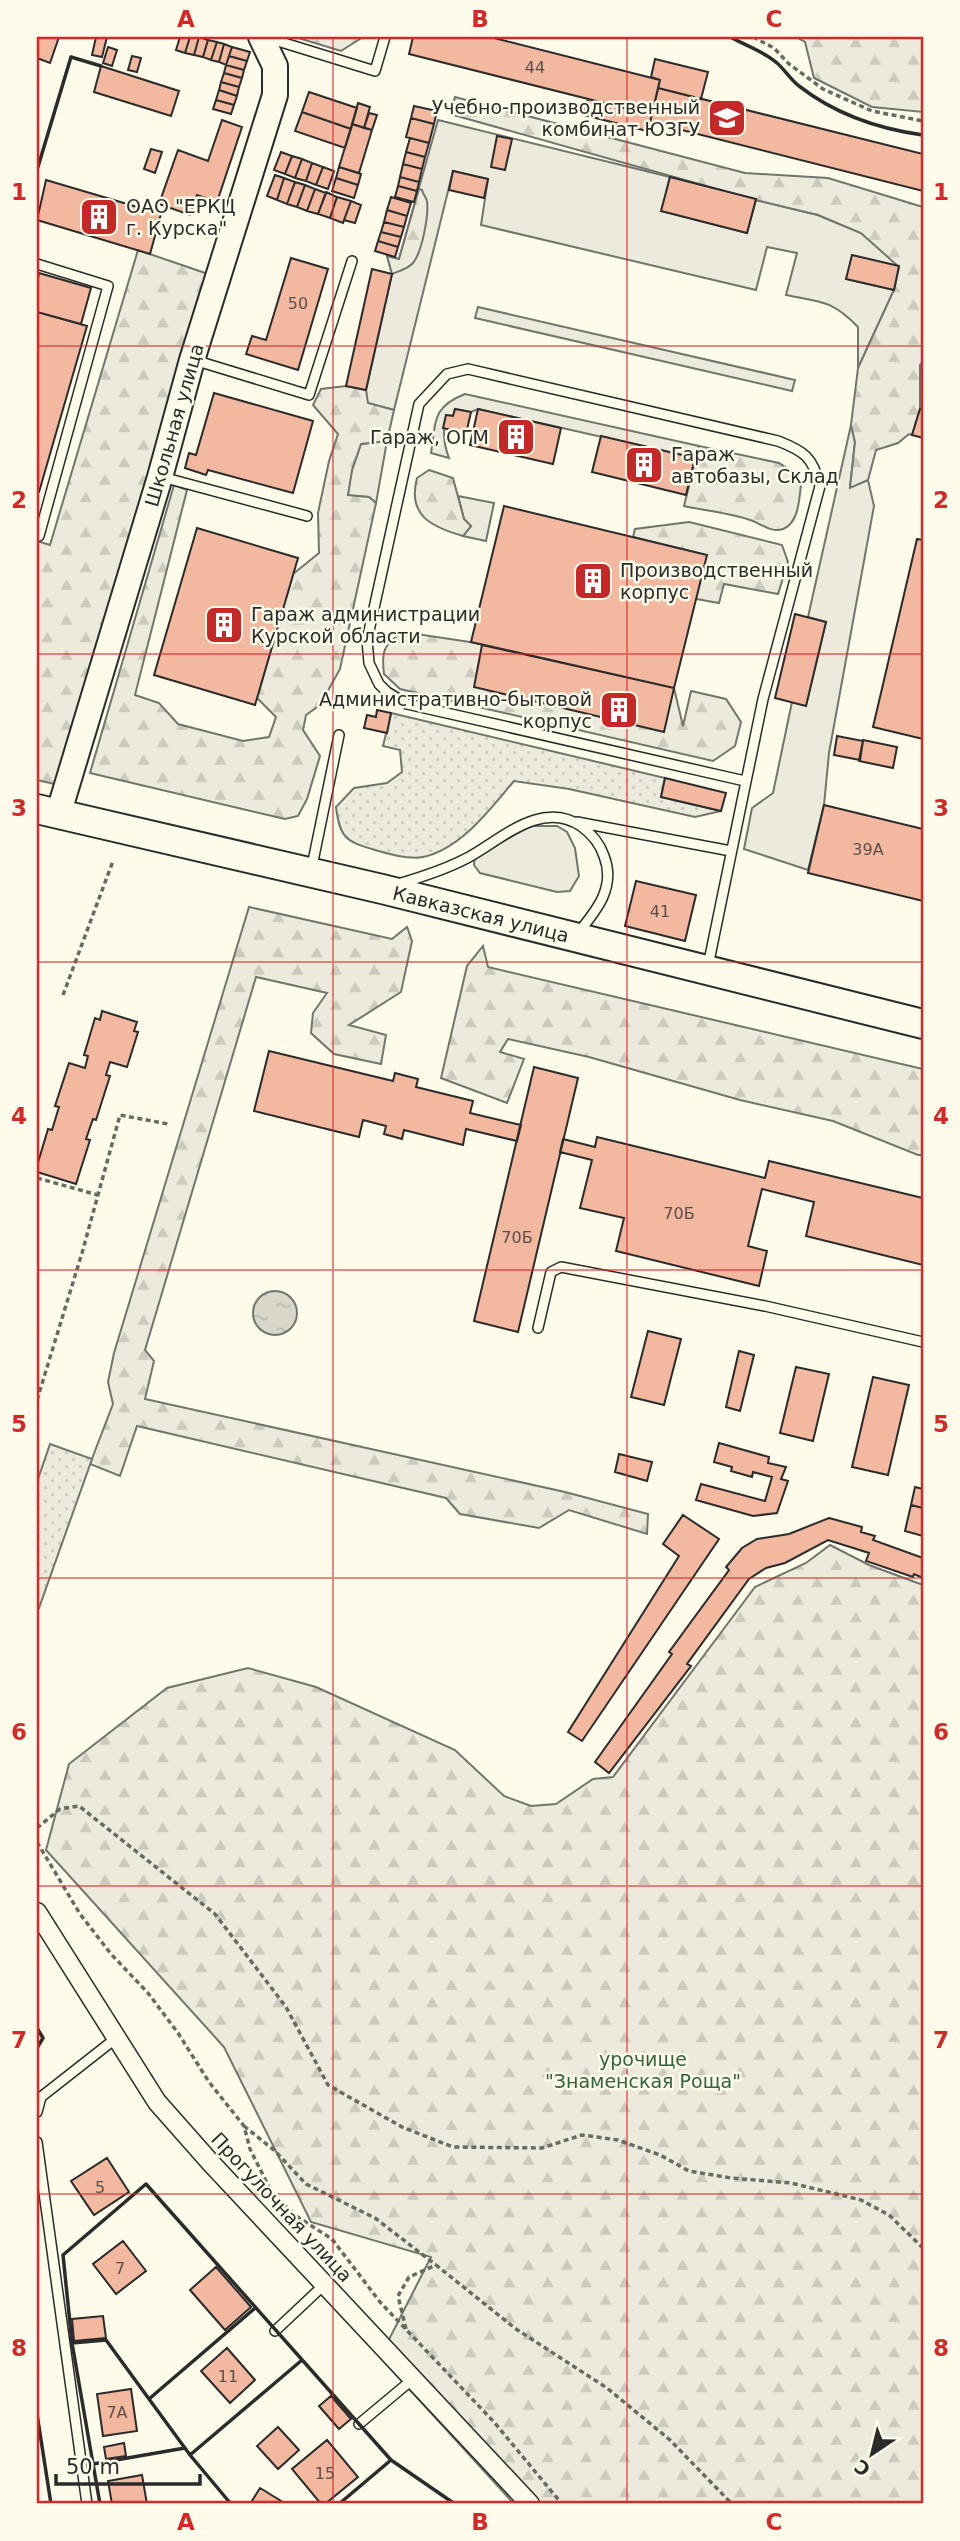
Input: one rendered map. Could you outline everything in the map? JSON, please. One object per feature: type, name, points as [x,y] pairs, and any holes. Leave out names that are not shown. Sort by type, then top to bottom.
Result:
[{"type":"main road","name":"Кавказская улица","points":[[47,812],[382,889],[923,1024]]},
{"type":"street","name":"Школьная улица","points":[[47,812],[160,477],[192,360],[275,94],[275,66],[262,37]]},
{"type":"street","name":"Прогулочная улица","points":[[37,1912],[156,2102],[525,2502]]},
{"type":"lane","points":[[262,37],[375,71],[385,37]]},
{"type":"lane","points":[[192,360],[309,395],[352,261]]},
{"type":"lane","points":[[37,264],[108,286],[39,536]]},
{"type":"lane","points":[[707,971],[763,699],[820,486],[816,470],[808,457],[796,448],[778,441],[468,369],[447,374],[419,404],[367,652],[379,684],[407,704],[745,781]]},
{"type":"lane","points":[[160,477],[307,516]]},
{"type":"lane","points":[[310,872],[339,735]]},
{"type":"lane","points":[[382,889],[440,870],[467,858],[525,822],[546,817],[731,851]]},
{"type":"lane","points":[[568,820],[578,824],[595,838],[608,869],[606,892],[601,903],[574,937]]},
{"type":"lane","points":[[538,1328],[551,1272],[561,1267],[765,1306],[923,1342]]},
{"type":"lane","points":[[37,2112],[41,2097],[115,2039]]},
{"type":"lane","points":[[37,2142],[87,2504]]},
{"type":"lane","points":[[275,2331],[325,2284]]},
{"type":"lane","points":[[359,2424],[413,2379]]},
{"type":"path","points":[[753,37],[774,48],[789,64],[823,89],[872,111],[923,121]]},
{"type":"path","points":[[63,995],[113,861]]},
{"type":"path","points":[[37,1401],[120,1115],[168,1125]]},
{"type":"path","points":[[37,1178],[98,1195]]},
{"type":"path","points":[[37,1828],[60,1808],[79,1806],[183,1887],[215,1914],[286,2007],[328,2085],[402,2127],[453,2147],[542,2148],[582,2135],[618,2140],[660,2155],[689,2171],[791,2183],[862,2200],[890,2215],[923,2248]]},
{"type":"path","points":[[37,1842],[80,1914],[111,1954],[148,1993],[209,2082],[244,2126],[275,2151],[306,2184],[375,2218],[516,2329],[607,2388],[670,2440],[732,2504]]},
{"type":"path","points":[[244,2126],[250,2149],[271,2193],[296,2216],[332,2239],[380,2302],[494,2422],[562,2504]]},
{"type":"path","points":[[407,2330],[398,2296],[410,2277],[436,2265]]},
{"type":"green space","points":[[295,37],[363,37],[341,51]]},
{"type":"green space","points":[[796,37],[923,37],[923,112],[872,107],[814,78],[805,42]]},
{"type":"green space","points":[[455,97],[745,173],[828,178],[923,207],[923,361],[920,365],[920,409],[912,435],[876,450],[868,480],[850,488],[855,442],[851,425],[858,368],[894,290],[899,267],[861,233],[818,215],[450,114]]},
{"type":"green space","points":[[438,120],[670,177],[662,211],[747,233],[756,200],[818,215],[861,233],[899,266],[852,256],[847,279],[894,290],[858,368],[858,327],[833,307],[786,295],[797,253],[767,247],[756,290],[481,225],[488,179],[453,171],[394,410],[367,403],[366,390],[392,274],[387,256],[399,259]]},
{"type":"green space","points":[[419,189],[427,201],[427,215],[419,251],[411,265],[392,274],[387,256],[399,259]]},
{"type":"green space","points":[[138,250],[208,274],[67,787],[37,780],[37,541],[50,545]]},
{"type":"green space","points":[[478,307],[795,380],[792,391],[475,318]]},
{"type":"green space","points":[[346,386],[366,390],[368,403],[394,410],[387,441],[361,444],[352,470],[348,495],[369,497],[376,503],[340,669],[320,705],[306,715],[303,730],[320,756],[307,799],[298,816],[285,819],[90,773],[174,485],[187,490],[135,695],[159,703],[178,724],[243,741],[269,737],[276,717],[257,698],[293,574],[319,553],[318,513],[338,434],[313,405],[321,389]]},
{"type":"green space","points":[[465,394],[699,446],[695,458],[478,409],[471,412],[455,409],[453,416],[446,415],[445,421],[445,442],[449,458],[431,453],[435,424],[441,410],[446,404]]},
{"type":"green space","points":[[851,425],[855,442],[850,487],[868,480],[874,506],[829,753],[824,805],[808,870],[744,849],[752,808],[773,793],[792,702],[806,705],[826,622],[808,617]]},
{"type":"green space","points":[[387,441],[376,503],[369,497],[347,496],[361,444]]},
{"type":"green space","points":[[699,446],[779,463],[793,472],[801,485],[792,522],[783,529],[775,530],[736,516],[684,506]]},
{"type":"green space","points":[[429,470],[453,478],[464,519],[471,526],[463,536],[432,524],[419,511],[415,491],[417,478]]},
{"type":"green space","points":[[458,496],[494,503],[486,541],[463,536],[471,526],[464,519]]},
{"type":"green space","points":[[689,522],[782,545],[788,562],[778,594],[724,584],[719,603],[696,599],[706,555],[633,537],[635,529]]},
{"type":"green space","points":[[403,632],[470,642],[674,688],[683,726],[691,691],[726,699],[741,722],[735,746],[713,761],[400,689],[384,674],[383,659],[388,644]]},
{"type":"green space","points":[[391,713],[665,778],[661,797],[721,811],[695,817],[569,789],[514,781],[474,826],[437,853],[411,858],[380,852],[346,837],[340,826],[336,807],[354,788],[387,783],[402,772],[400,750],[383,746]]},
{"type":"green space","points":[[533,826],[557,826],[567,832],[575,848],[579,876],[570,891],[557,892],[480,873],[474,865],[475,854],[505,833]]},
{"type":"green space","points":[[249,907],[392,939],[407,927],[412,941],[401,992],[349,1025],[386,1035],[381,1064],[334,1054],[311,1033],[313,1013],[327,993],[256,977],[145,1350],[154,1361],[145,1399],[565,1492],[648,1514],[647,1534],[569,1510],[539,1528],[460,1514],[446,1498],[137,1426],[120,1476],[90,1464],[113,1404],[108,1382],[114,1353]]},
{"type":"green space","points":[[483,946],[488,967],[923,1069],[923,1155],[833,1121],[740,1100],[589,1057],[508,1039],[500,1052],[524,1059],[507,1103],[441,1078],[467,966]]},
{"type":"green space","points":[[50,1444],[92,1459],[39,1608],[37,1482]]},
{"type":"green space","name":"урочище \"Знаменская Роща\"","points":[[830,1545],[869,1565],[923,1585],[923,2504],[514,2504],[380,2357],[431,2257],[311,2222],[224,2047],[46,1850],[69,1764],[167,1688],[248,1668],[316,1687],[455,1750],[504,1796],[531,1806],[556,1804],[593,1779],[613,1777],[755,1587],[806,1563]]},
{"type":"water","points":[[275,1291],[291,1297],[297,1313],[291,1329],[275,1335],[259,1329],[253,1313],[259,1297]]},
{"type":"building","points":[[37,37],[59,37],[50,63],[37,58]]},
{"type":"building","points":[[96,37],[107,37],[102,57],[92,55]]},
{"type":"building","points":[[180,37],[190,37],[185,53],[176,50]]},
{"type":"building","points":[[190,37],[199,37],[194,55],[185,53]]},
{"type":"building","points":[[199,37],[208,40],[203,57],[194,55]]},
{"type":"building","points":[[413,37],[490,37],[660,80],[652,115],[409,54]]},
{"type":"building","points":[[208,40],[217,42],[211,60],[203,57]]},
{"type":"building","points":[[217,42],[224,44],[219,62],[211,60]]},
{"type":"building","points":[[224,44],[232,47],[226,65],[219,62]]},
{"type":"building","points":[[108,47],[117,50],[112,66],[103,63]]},
{"type":"building","points":[[232,47],[250,52],[247,61],[229,56]]},
{"type":"building","points":[[132,56],[141,58],[137,72],[128,70]]},
{"type":"building","points":[[229,56],[247,61],[244,70],[226,65]]},
{"type":"building","points":[[655,59],[708,72],[701,99],[658,88],[660,80],[651,77]]},
{"type":"building","points":[[226,65],[244,70],[242,78],[224,73]]},
{"type":"building","points":[[101,66],[179,91],[171,116],[94,92]]},
{"type":"building","points":[[224,73],[242,78],[239,87],[221,82]]},
{"type":"building","points":[[221,82],[239,87],[237,96],[219,90]]},
{"type":"building","points":[[658,88],[923,154],[923,191],[650,122]]},
{"type":"building","points":[[219,90],[237,96],[234,105],[216,100]]},
{"type":"building","points":[[309,92],[357,108],[351,129],[302,112]]},
{"type":"building","points":[[588,99],[652,115],[647,131],[584,115]]},
{"type":"building","points":[[216,100],[234,105],[231,114],[213,109]]},
{"type":"building","points":[[358,103],[370,107],[364,128],[352,124]]},
{"type":"building","points":[[414,106],[437,111],[434,124],[411,118]]},
{"type":"building","points":[[302,112],[351,129],[345,148],[295,131]]},
{"type":"building","points":[[369,113],[377,115],[372,130],[364,128]]},
{"type":"building","points":[[411,118],[434,124],[429,143],[406,137]]},
{"type":"building","points":[[222,120],[242,127],[217,202],[197,195],[190,215],[159,204],[178,150],[208,161]]},
{"type":"building","points":[[352,124],[372,130],[359,173],[339,167]]},
{"type":"building","points":[[497,136],[512,139],[505,170],[491,167]]},
{"type":"building","points":[[410,138],[429,143],[425,157],[406,152]]},
{"type":"building","points":[[151,149],[162,152],[155,173],[144,169]]},
{"type":"building","points":[[281,152],[292,156],[285,174],[274,170]]},
{"type":"building","points":[[406,152],[425,157],[422,169],[403,164]]},
{"type":"building","points":[[292,156],[302,159],[295,178],[285,174]]},
{"type":"building","points":[[302,159],[312,163],[306,181],[295,178]]},
{"type":"building","points":[[312,163],[323,167],[316,185],[306,181]]},
{"type":"building","points":[[403,164],[422,169],[419,182],[400,177]]},
{"type":"building","points":[[323,167],[334,171],[328,189],[316,185]]},
{"type":"building","points":[[339,167],[361,174],[358,185],[336,178]]},
{"type":"building","points":[[453,171],[488,179],[484,198],[449,190]]},
{"type":"building","points":[[275,175],[284,178],[277,200],[267,196]]},
{"type":"building","points":[[400,177],[419,182],[417,191],[398,186]]},
{"type":"building","points":[[670,177],[756,199],[747,233],[661,211]]},
{"type":"building","points":[[284,178],[295,182],[287,204],[277,200]]},
{"type":"building","points":[[336,178],[358,185],[354,198],[332,191]]},
{"type":"building","name":"ОАО \"ЕРКЦ г. Курска\"","points":[[46,180],[161,214],[150,254],[37,220]]},
{"type":"building","points":[[295,182],[305,185],[297,207],[287,204]]},
{"type":"building","points":[[305,185],[315,189],[307,211],[297,207]]},
{"type":"building","points":[[398,186],[417,191],[414,202],[395,197]]},
{"type":"building","points":[[315,189],[326,193],[318,214],[307,211]]},
{"type":"building","points":[[326,192],[337,197],[330,218],[318,214]]},
{"type":"building","points":[[337,197],[351,201],[343,223],[330,218]]},
{"type":"building","points":[[391,197],[411,203],[407,216],[387,210]]},
{"type":"building","points":[[351,201],[361,205],[355,223],[344,220]]},
{"type":"building","points":[[387,210],[407,216],[404,227],[384,222]]},
{"type":"building","points":[[384,222],[404,227],[401,237],[381,232]]},
{"type":"building","points":[[381,232],[401,237],[398,247],[378,241]]},
{"type":"building","points":[[378,241],[398,247],[395,257],[375,251]]},
{"type":"building","points":[[852,255],[899,266],[894,290],[846,279]]},
{"type":"building","points":[[291,258],[328,269],[298,370],[246,354],[252,336],[266,340]]},
{"type":"building","points":[[372,269],[392,274],[366,390],[346,386]]},
{"type":"building","points":[[39,273],[91,288],[81,324],[37,312]]},
{"type":"building","points":[[37,312],[87,326],[39,492],[37,492]]},
{"type":"building","points":[[214,393],[313,421],[293,493],[208,470],[206,475],[185,468],[189,453],[196,455]]},
{"type":"building","points":[[455,409],[471,412],[466,434],[443,428],[446,415],[453,416]]},
{"type":"building","name":"Гараж, ОГМ","points":[[478,409],[561,428],[553,464],[470,445]]},
{"type":"building","points":[[920,409],[923,410],[923,438],[912,435]]},
{"type":"building","name":"Гараж автобазы, Склад","points":[[601,436],[695,458],[686,495],[592,472]]},
{"type":"building","name":"Производственный корпус","points":[[504,506],[707,555],[674,688],[471,642]]},
{"type":"building","name":"Гараж администрации Курской области","points":[[197,528],[298,558],[255,705],[154,675]]},
{"type":"building","points":[[917,539],[923,540],[923,739],[873,727]]},
{"type":"building","points":[[795,614],[826,622],[806,706],[775,698]]},
{"type":"building","name":"Административно-бытовой корпус","points":[[482,645],[674,688],[664,732],[474,687]]},
{"type":"building","points":[[377,710],[391,713],[387,733],[364,728],[367,715],[376,717]]},
{"type":"building","points":[[837,736],[863,741],[860,760],[834,755]]},
{"type":"building","points":[[863,740],[897,747],[893,768],[859,761]]},
{"type":"building","points":[[665,778],[726,793],[721,811],[661,797]]},
{"type":"building","points":[[824,805],[923,829],[923,901],[808,873]]},
{"type":"building","points":[[636,881],[696,895],[685,941],[625,926]]},
{"type":"building","points":[[102,1011],[137,1022],[134,1031],[138,1032],[127,1067],[110,1062],[106,1075],[110,1076],[96,1120],[93,1119],[86,1139],[90,1140],[76,1184],[37,1172],[37,1166],[48,1129],[52,1130],[59,1107],[55,1106],[69,1063],[85,1068],[88,1056],[84,1055],[95,1018],[100,1020]]},
{"type":"building","points":[[269,1051],[393,1081],[395,1073],[418,1079],[416,1087],[473,1101],[470,1113],[521,1125],[517,1141],[466,1129],[463,1145],[404,1130],[402,1139],[384,1134],[386,1126],[363,1120],[359,1137],[254,1111]]},
{"type":"building","points":[[534,1067],[578,1078],[518,1332],[474,1321]]},
{"type":"building","points":[[597,1137],[765,1178],[769,1161],[923,1198],[923,1265],[806,1236],[814,1202],[762,1189],[748,1246],[767,1251],[759,1286],[616,1251],[624,1218],[580,1208],[592,1160],[560,1152],[563,1139],[595,1147]]},
{"type":"building","points":[[648,1331],[681,1339],[664,1405],[631,1397]]},
{"type":"building","points":[[739,1351],[754,1355],[740,1411],[726,1407]]},
{"type":"building","points":[[796,1367],[829,1374],[813,1441],[780,1433]]},
{"type":"building","points":[[873,1377],[909,1385],[888,1475],[852,1467]]},
{"type":"building","points":[[719,1443],[769,1457],[768,1463],[786,1467],[781,1479],[788,1481],[777,1513],[753,1516],[696,1500],[701,1484],[765,1501],[772,1477],[753,1472],[752,1477],[731,1471],[732,1467],[714,1462]]},
{"type":"building","points":[[619,1454],[652,1462],[647,1481],[615,1472]]},
{"type":"building","points":[[915,1487],[923,1489],[923,1508],[911,1505]]},
{"type":"building","points":[[911,1505],[923,1508],[923,1536],[905,1531]]},
{"type":"building","points":[[683,1515],[719,1539],[582,1741],[568,1732],[679,1556],[663,1544]]},
{"type":"building","points":[[829,1518],[862,1527],[861,1532],[875,1536],[873,1540],[923,1558],[923,1578],[866,1561],[869,1553],[828,1540],[785,1563],[766,1568],[749,1579],[687,1664],[691,1666],[609,1773],[595,1762],[672,1654],[669,1652],[729,1570],[726,1567],[742,1548],[757,1539],[789,1534]]},
{"type":"building","points":[[107,2158],[129,2192],[94,2215],[71,2181]]},
{"type":"building","points":[[123,2241],[146,2271],[116,2294],[93,2264]]},
{"type":"building","points":[[216,2267],[251,2307],[225,2330],[190,2290]]},
{"type":"building","points":[[103,2316],[106,2338],[74,2341],[72,2319]]},
{"type":"building","points":[[227,2348],[255,2380],[230,2403],[201,2371]]},
{"type":"building","points":[[131,2389],[137,2431],[103,2436],[97,2394]]},
{"type":"building","points":[[331,2396],[351,2419],[339,2429],[319,2406]]},
{"type":"building","points":[[278,2427],[299,2450],[278,2469],[257,2446]]},
{"type":"building","points":[[327,2440],[358,2477],[325,2504],[321,2504],[292,2469]]},
{"type":"building","points":[[124,2443],[126,2456],[106,2459],[104,2447]]},
{"type":"building","points":[[142,2475],[147,2504],[112,2504],[108,2481]]},
{"type":"building","points":[[260,2488],[286,2504],[250,2504]]},
{"type":"wall","points":[[730,37],[772,59],[793,81],[827,105],[858,119],[923,135]]},
{"type":"wall","points":[[37,170],[71,57],[101,66]]},
{"type":"wall","points":[[37,2028],[43,2038],[37,2048]]},
{"type":"wall","points":[[100,2504],[72,2343],[63,2255],[146,2184],[391,2460],[452,2502],[450,2504]]},
{"type":"wall","points":[[255,2308],[149,2399],[190,2455],[302,2360]]},
{"type":"wall","points":[[72,2343],[106,2340],[149,2399]]},
{"type":"wall","points":[[37,2414],[51,2504]]},
{"type":"wall","points":[[93,2464],[185,2448]]},
{"type":"wall","points":[[190,2455],[231,2504]]},
{"type":"wall","points":[[339,2504],[391,2460]]},
{"type":"place","name":"Учебно-производственный комбинат ЮЗГУ","points":[[727,118]]},
{"type":"place","name":"ОАО \"ЕРКЦ г. Курска\"","points":[[99,217]]},
{"type":"place","name":"Гараж, ОГМ","points":[[516,437]]},
{"type":"place","name":"Гараж автобазы, Склад","points":[[644,465]]},
{"type":"place","name":"Производственный корпус","points":[[593,581]]},
{"type":"place","name":"Гараж администрации Курской области","points":[[224,625]]},
{"type":"place","name":"Административно-бытовой корпус","points":[[619,710]]}]
